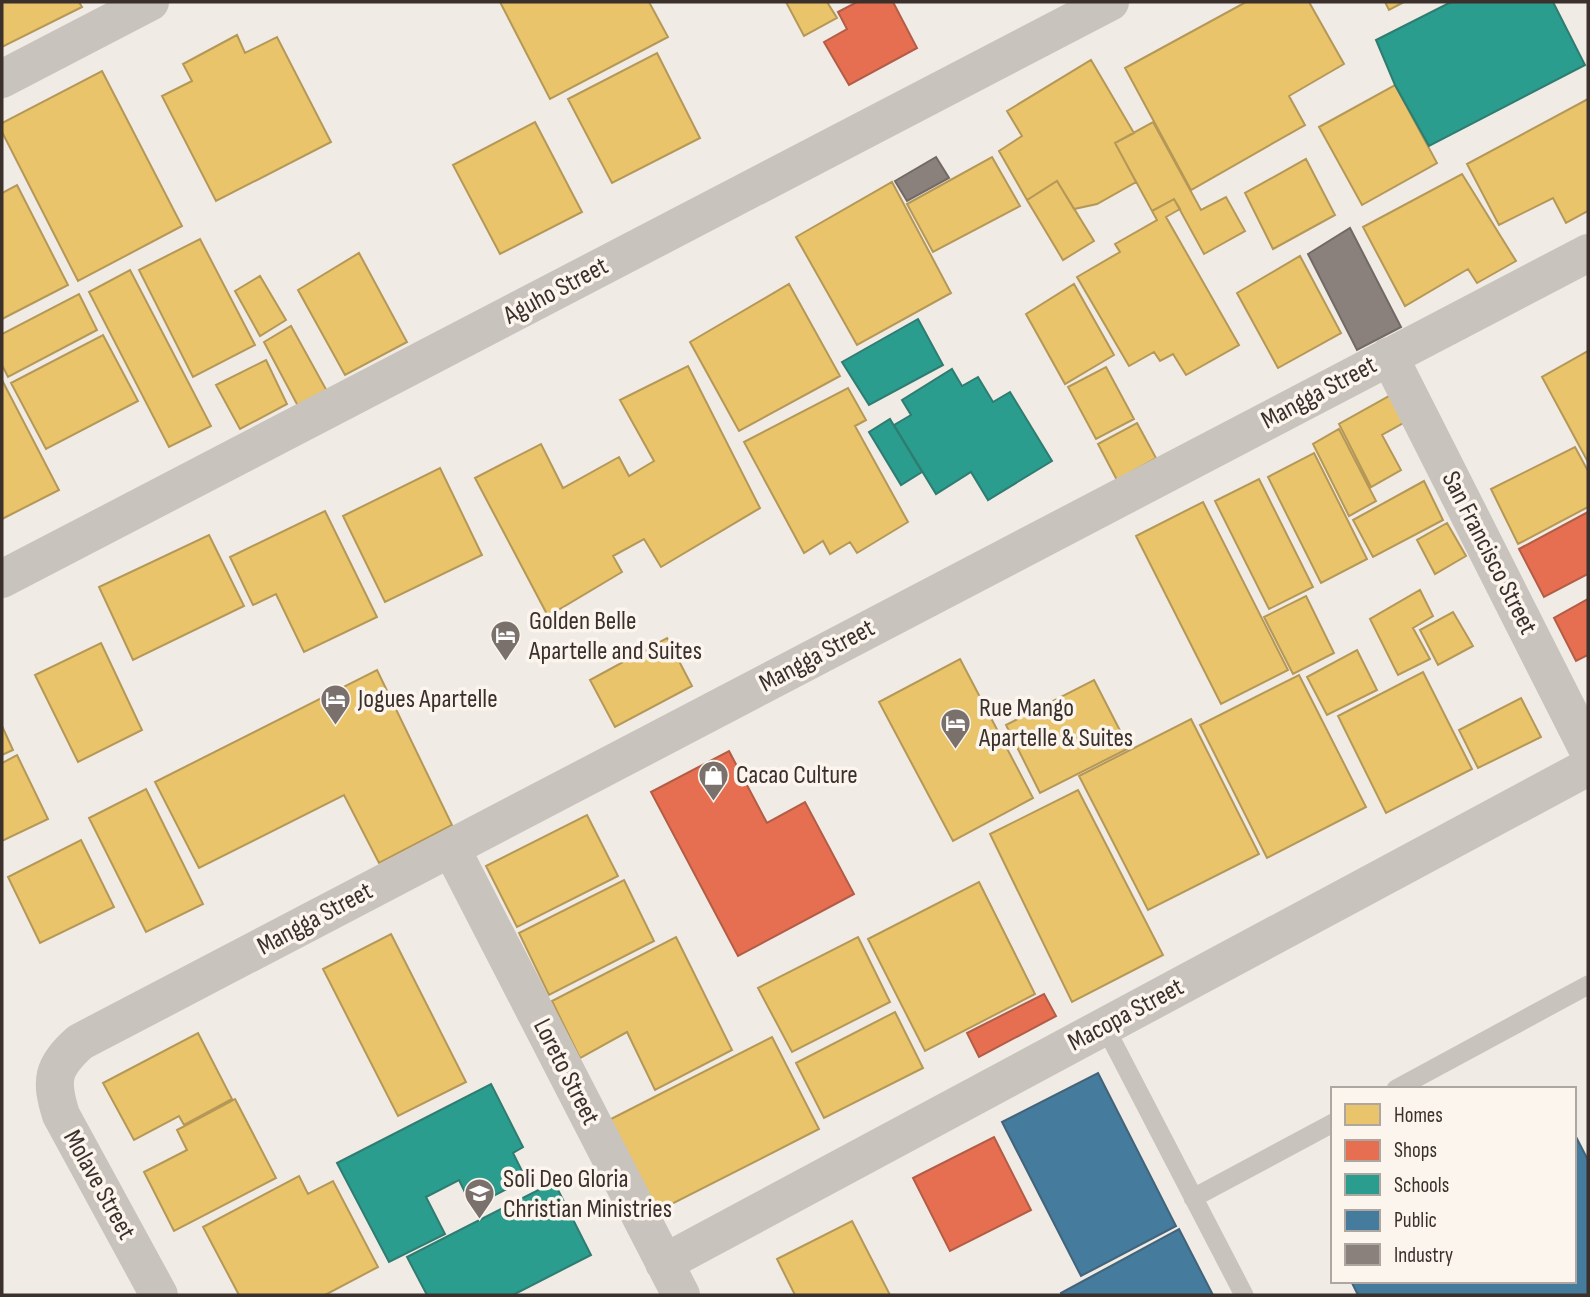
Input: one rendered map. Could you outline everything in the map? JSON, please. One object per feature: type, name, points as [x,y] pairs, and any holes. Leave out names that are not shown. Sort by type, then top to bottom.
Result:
[{"type":"street","points":[[2,79],[150,2]]},
{"type":"street","name":"Aguho Street","points":[[2,579],[1110,2]]},
{"type":"street","name":"Mangga Street","points":[[55,1070],[65,1055],[80,1042],[1588,253]]},
{"type":"street","name":"San Francisco Street","points":[[1389,356],[1588,750]]},
{"type":"street","name":"Macopa Street","points":[[672,1279],[1104,1027],[1588,767]]},
{"type":"street","name":"Loreto Street","points":[[451,848],[672,1279]]},
{"type":"street","name":"Molave Street","points":[[55,1070],[54,1093],[61,1115],[159,1295]]},
{"type":"lane","points":[[1400,1087],[1588,985]]},
{"type":"lane","points":[[1104,1027],[1244,1295]]},
{"type":"lane","points":[[1193,1198],[1331,1124]]},
{"type":"building: Homes","points":[[2,2],[79,2],[82,7],[2,47]]},
{"type":"building: Homes","points":[[500,2],[649,2],[668,37],[550,99]]},
{"type":"building: Homes","points":[[786,2],[827,2],[837,18],[804,36]]},
{"type":"building: Homes","points":[[1246,2],[1309,2],[1344,64],[1289,96],[1305,125],[1191,190],[1125,68]]},
{"type":"building: Homes","points":[[1385,2],[1404,2],[1389,10]]},
{"type":"building: Homes","points":[[237,35],[245,53],[277,37],[331,142],[216,201],[162,96],[192,81],[183,64]]},
{"type":"building: Homes","points":[[657,53],[700,138],[612,183],[568,99]]},
{"type":"building: Homes","points":[[1091,60],[1134,133],[1115,143],[1136,182],[1097,204],[1074,209],[1057,181],[1027,200],[999,151],[1022,136],[1007,111]]},
{"type":"building: Homes","points":[[102,71],[182,226],[78,281],[2,132],[2,123]]},
{"type":"building: Homes","points":[[1395,85],[1437,163],[1362,205],[1319,127]]},
{"type":"building: Homes","points":[[1588,99],[1588,211],[1566,223],[1553,198],[1499,225],[1467,164]]},
{"type":"building: Homes","points":[[535,122],[582,212],[500,254],[453,165]]},
{"type":"building: Homes","points":[[1153,122],[1201,210],[1226,197],[1245,231],[1204,254],[1174,199],[1152,211],[1115,143]]},
{"type":"building: Homes","points":[[992,157],[1020,206],[933,252],[907,204]]},
{"type":"building: Homes","points":[[1306,159],[1335,215],[1273,249],[1245,193]]},
{"type":"building: Homes","points":[[1462,174],[1516,261],[1477,283],[1468,269],[1405,306],[1363,227]]},
{"type":"building: Homes","points":[[1057,181],[1094,241],[1063,260],[1027,200]]},
{"type":"building: Homes","points":[[892,182],[951,293],[857,345],[796,237]]},
{"type":"building: Homes","points":[[17,185],[68,285],[2,319],[2,193]]},
{"type":"building: Homes","points":[[1174,199],[1180,209],[1166,217],[1239,345],[1186,375],[1173,354],[1160,361],[1154,352],[1129,366],[1077,277],[1120,252],[1115,244],[1157,220],[1152,211]]},
{"type":"building: Homes","points":[[200,239],[255,345],[193,377],[139,270]]},
{"type":"building: Homes","points":[[359,253],[407,342],[345,375],[298,290]]},
{"type":"building: Homes","points":[[1300,256],[1341,333],[1278,368],[1237,293]]},
{"type":"building: Homes","points":[[130,270],[211,426],[169,447],[89,292]]},
{"type":"building: Homes","points":[[260,276],[286,320],[260,336],[235,291]]},
{"type":"building: Homes","points":[[789,284],[840,376],[739,431],[690,342]]},
{"type":"building: Homes","points":[[1074,284],[1114,355],[1065,384],[1026,314]]},
{"type":"building: Homes","points":[[79,294],[97,330],[8,377],[2,365],[2,334]]},
{"type":"building: Homes","points":[[291,326],[328,393],[299,408],[264,342]]},
{"type":"building: Homes","points":[[103,335],[138,401],[46,449],[11,383]]},
{"type":"building: Homes","points":[[1588,351],[1588,462],[1542,377]]},
{"type":"building: Homes","points":[[266,360],[287,404],[240,429],[216,385]]},
{"type":"building: Homes","points":[[688,366],[760,508],[661,567],[644,539],[613,556],[622,572],[548,616],[475,478],[541,444],[563,488],[619,457],[629,476],[654,461],[620,400]]},
{"type":"building: Homes","points":[[1106,367],[1134,419],[1096,439],[1068,387]]},
{"type":"building: Homes","points":[[2,380],[59,490],[2,519]]},
{"type":"building: Homes","points":[[848,388],[866,420],[855,426],[908,522],[857,553],[850,542],[830,554],[823,541],[804,553],[744,442]]},
{"type":"building: Homes","points":[[1391,395],[1405,422],[1382,435],[1401,470],[1371,487],[1339,424]]},
{"type":"building: Homes","points":[[1137,423],[1156,458],[1117,480],[1098,444]]},
{"type":"building: Homes","points":[[1339,429],[1376,501],[1349,516],[1313,444]]},
{"type":"building: Homes","points":[[1575,447],[1588,471],[1588,507],[1518,544],[1491,489]]},
{"type":"building: Homes","points":[[1314,453],[1367,559],[1321,583],[1268,477]]},
{"type":"building: Homes","points":[[440,468],[482,555],[385,602],[343,516]]},
{"type":"building: Homes","points":[[1259,479],[1313,587],[1269,609],[1215,501]]},
{"type":"building: Homes","points":[[1424,481],[1443,520],[1373,557],[1353,520]]},
{"type":"building: Homes","points":[[1203,502],[1288,670],[1221,704],[1136,536]]},
{"type":"building: Homes","points":[[325,511],[377,617],[304,652],[276,594],[253,605],[230,557]]},
{"type":"building: Homes","points":[[1447,523],[1466,556],[1435,574],[1417,540]]},
{"type":"building: Homes","points":[[209,535],[244,606],[133,660],[99,587]]},
{"type":"building: Homes","points":[[1420,590],[1433,616],[1413,628],[1430,659],[1398,675],[1370,619]]},
{"type":"building: Homes","points":[[1306,596],[1334,653],[1293,674],[1264,617]]},
{"type":"building: Homes","points":[[1453,612],[1473,646],[1438,665],[1420,630]]},
{"type":"building: Homes","points":[[667,638],[692,686],[615,727],[590,680]]},
{"type":"building: Homes","points":[[101,643],[142,730],[78,762],[35,675]]},
{"type":"building: Homes","points":[[1357,650],[1377,690],[1327,715],[1307,677]]},
{"type":"building: Homes","name":"Rue Mango Apartelle & Suites","points":[[960,659],[1033,798],[953,841],[879,702]]},
{"type":"building: Homes","name":"Jogues Apartelle","points":[[377,670],[452,825],[379,863],[344,795],[199,868],[155,782]]},
{"type":"building: Homes","points":[[1423,672],[1472,769],[1386,813],[1338,716]]},
{"type":"building: Homes","points":[[1299,675],[1366,807],[1267,858],[1200,725]]},
{"type":"building: Homes","points":[[1094,680],[1129,748],[1040,793],[1006,725]]},
{"type":"building: Homes","points":[[1521,698],[1541,737],[1478,768],[1459,730]]},
{"type":"building: Homes","points":[[1191,719],[1259,854],[1148,910],[1079,776]]},
{"type":"building: Homes","points":[[2,726],[13,750],[2,755]]},
{"type":"building: Homes","points":[[17,755],[48,819],[2,841],[2,763]]},
{"type":"building: Homes","points":[[146,789],[203,904],[146,932],[89,818]]},
{"type":"building: Homes","points":[[1078,790],[1163,955],[1072,1002],[990,834]]},
{"type":"building: Homes","points":[[587,815],[618,876],[517,927],[486,866]]},
{"type":"building: Homes","points":[[81,840],[114,907],[40,943],[8,877]]},
{"type":"building: Homes","points":[[624,880],[654,941],[549,995],[519,933]]},
{"type":"building: Homes","points":[[979,882],[1035,994],[925,1051],[868,939]]},
{"type":"building: Homes","points":[[391,934],[466,1082],[398,1116],[323,969]]},
{"type":"building: Homes","points":[[676,937],[732,1050],[655,1090],[627,1032],[580,1058],[552,1001]]},
{"type":"building: Homes","points":[[858,937],[890,1002],[792,1052],[758,988]]},
{"type":"building: Homes","points":[[895,1012],[923,1068],[824,1118],[796,1063]]},
{"type":"building: Homes","points":[[198,1033],[232,1099],[184,1125],[179,1116],[134,1140],[103,1083]]},
{"type":"building: Homes","points":[[772,1037],[819,1129],[656,1212],[609,1120]]},
{"type":"building: Homes","points":[[235,1099],[276,1178],[174,1231],[144,1172],[187,1150],[177,1130]]},
{"type":"building: Homes","points":[[299,1176],[308,1194],[333,1181],[378,1267],[325,1295],[239,1295],[203,1227]]},
{"type":"building: Homes","points":[[852,1221],[890,1295],[795,1295],[777,1259]]},
{"type":"building: Shops","points":[[857,2],[893,2],[917,48],[849,85],[824,42],[847,29],[838,12]]},
{"type":"building: Shops","points":[[1588,512],[1588,574],[1544,597],[1519,549]]},
{"type":"building: Shops","points":[[1588,599],[1588,655],[1576,661],[1554,618]]},
{"type":"building: Shops","points":[[729,751],[767,823],[805,802],[854,894],[738,956],[651,792]]},
{"type":"building: Shops","points":[[1044,994],[1056,1016],[979,1057],[967,1033]]},
{"type":"building: Shops","points":[[994,1137],[1031,1210],[950,1251],[913,1178]]},
{"type":"building: Schools","points":[[1451,2],[1553,2],[1585,65],[1429,146],[1395,85],[1376,40]]},
{"type":"building: Schools","points":[[918,319],[943,365],[869,405],[842,362]]},
{"type":"building: Schools","points":[[952,369],[962,386],[978,377],[993,402],[1010,392],[1052,461],[988,500],[971,472],[936,494],[894,425],[911,415],[902,400]]},
{"type":"building: Schools","points":[[890,419],[922,472],[901,485],[869,432]]},
{"type":"building: Schools","points":[[491,1084],[523,1147],[513,1153],[526,1179],[472,1207],[459,1180],[426,1197],[445,1234],[389,1262],[337,1163]]},
{"type":"building: Schools","points":[[554,1182],[591,1255],[513,1295],[427,1295],[407,1257]]},
{"type":"building: Public","points":[[1098,1073],[1176,1226],[1081,1276],[1002,1122]]},
{"type":"building: Public","points":[[1576,1137],[1588,1160],[1588,1295],[1358,1295],[1352,1283],[1576,1283]]},
{"type":"building: Public","points":[[1179,1229],[1213,1295],[1062,1295],[1061,1293]]},
{"type":"building: Industry","points":[[936,157],[949,178],[907,201],[895,181]]},
{"type":"building: Industry","points":[[1350,228],[1401,327],[1357,350],[1308,254]]},
{"type":"place","name":"Golden Belle Apartelle and Suites","points":[[506,663]]},
{"type":"place","name":"Jogues Apartelle","points":[[335,726]]},
{"type":"place","name":"Rue Mango Apartelle & Suites","points":[[956,750]]},
{"type":"place","name":"Cacao Culture","points":[[713,802]]},
{"type":"place","name":"Soli Deo Gloria Christian Ministries","points":[[480,1221]]}]
